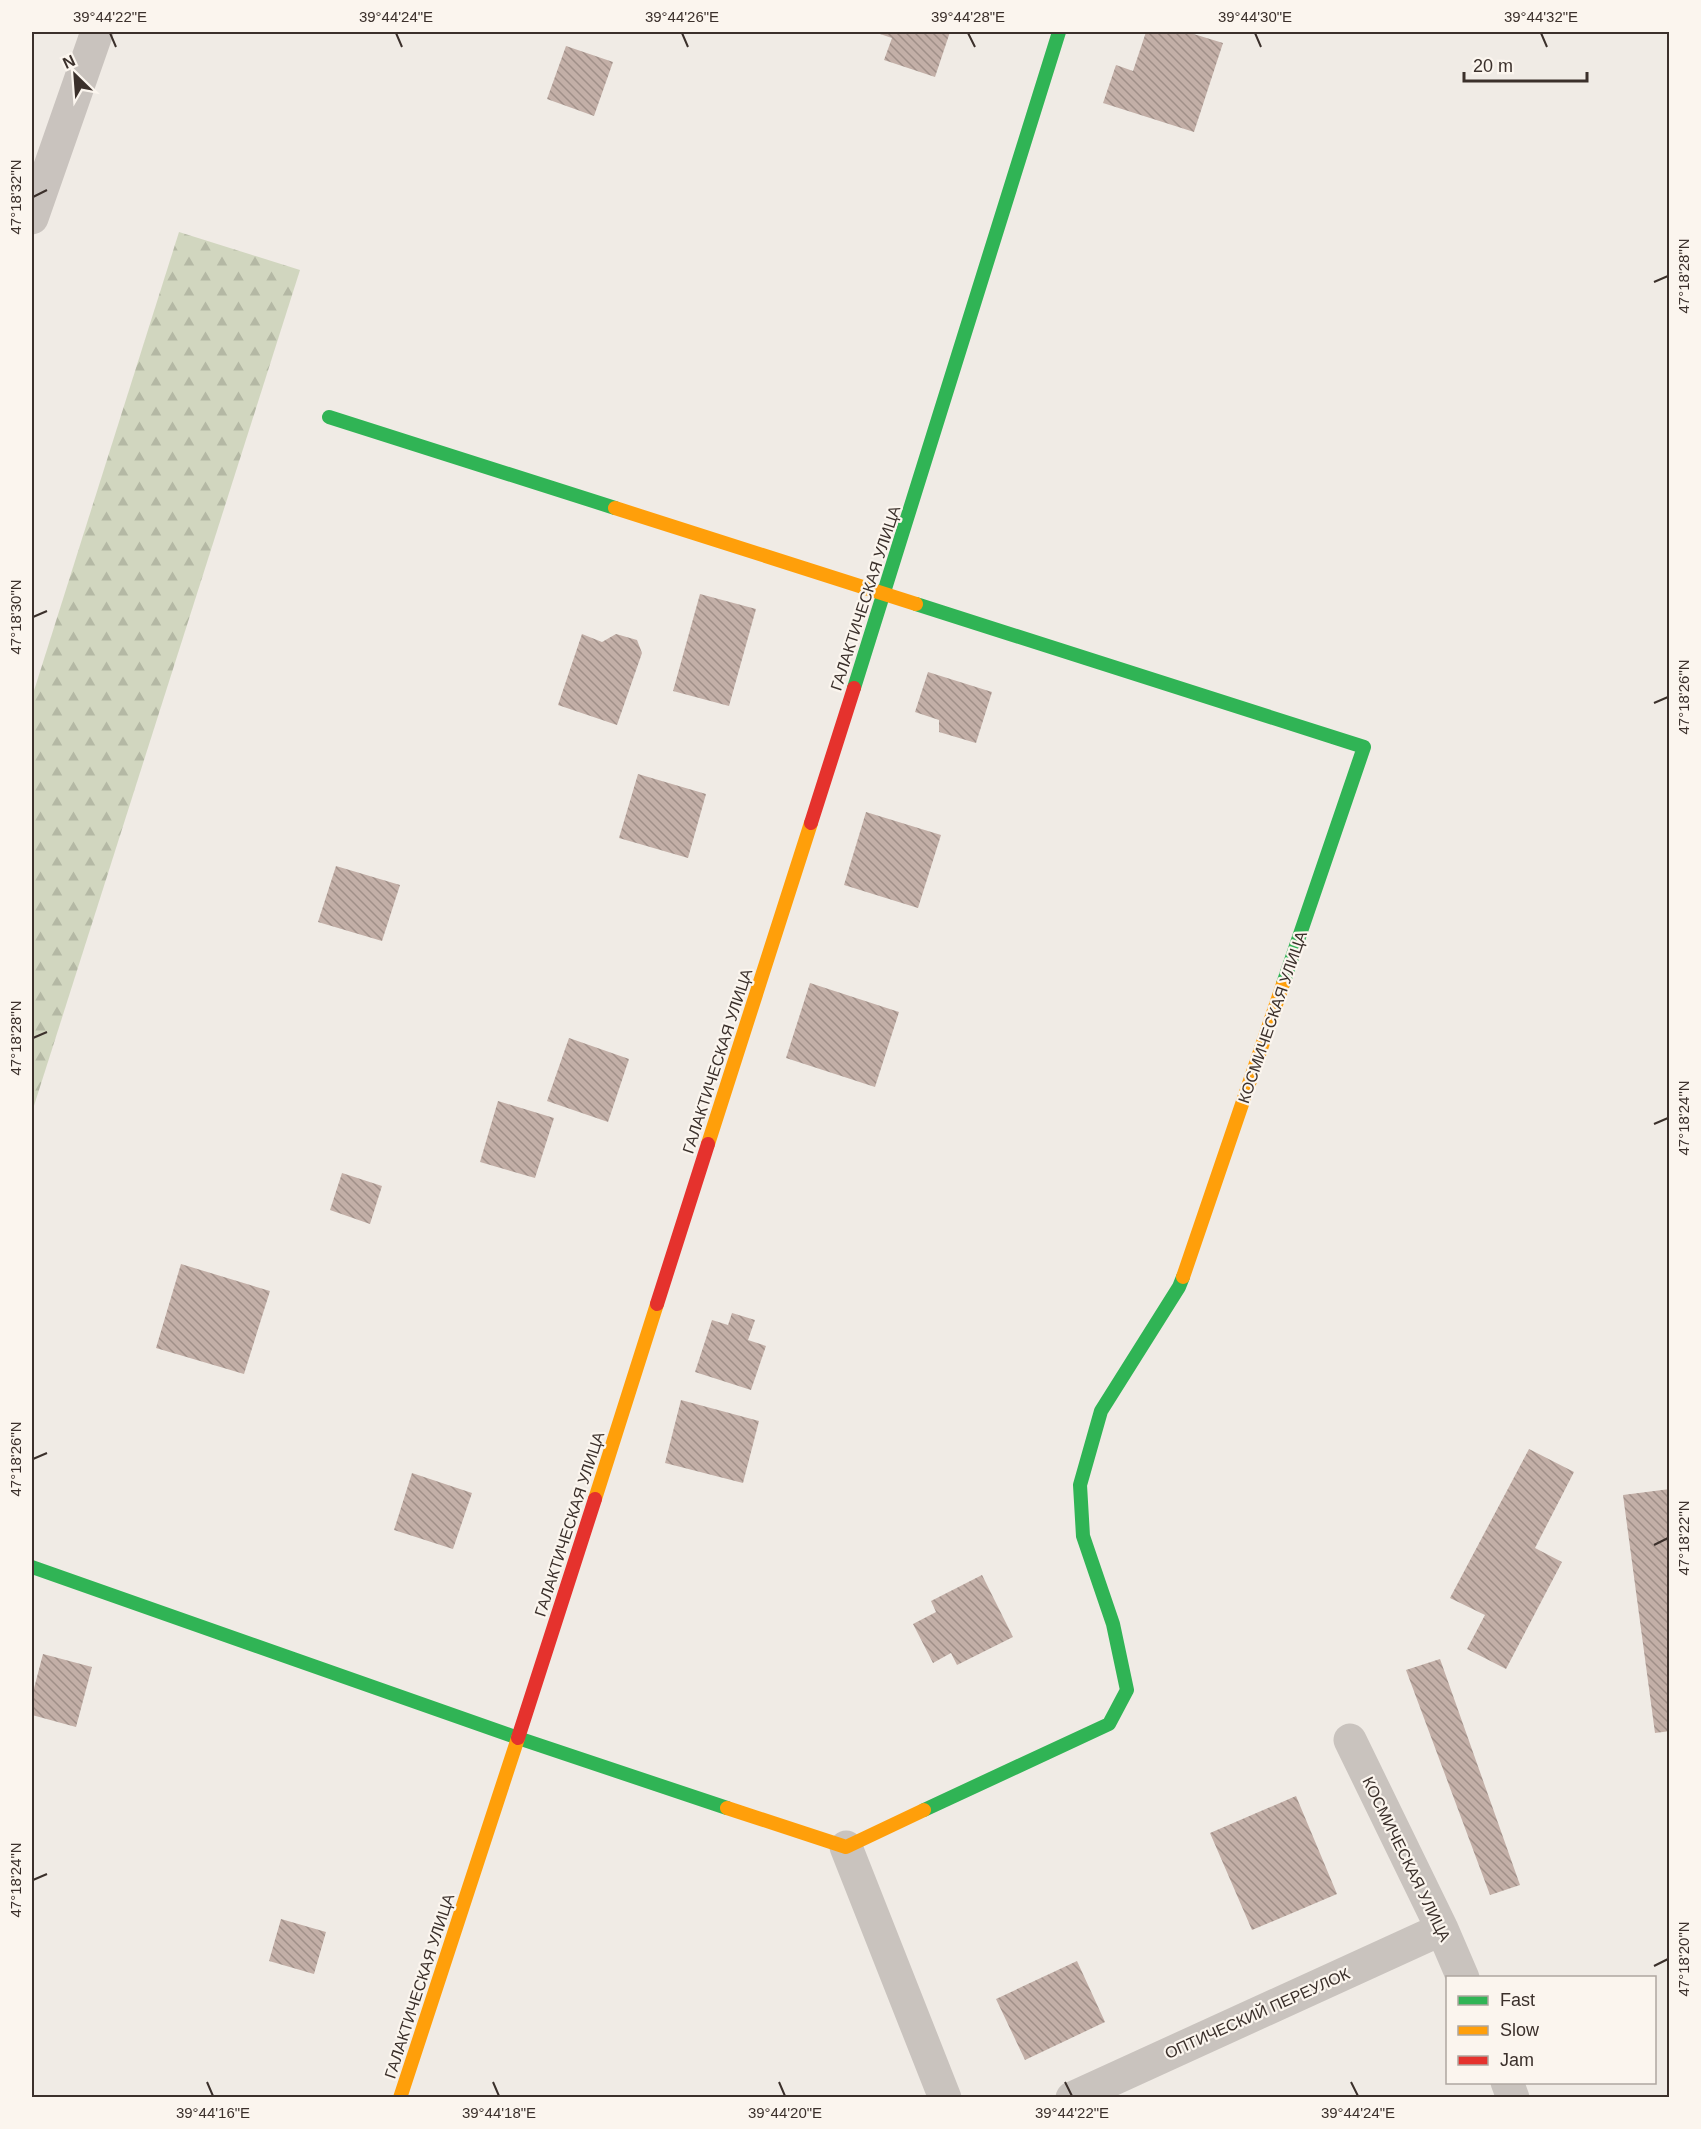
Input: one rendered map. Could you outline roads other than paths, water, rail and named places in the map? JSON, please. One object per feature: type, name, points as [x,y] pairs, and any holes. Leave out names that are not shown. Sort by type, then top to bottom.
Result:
[{"type":"street","points":[[32,218],[97,32]]},
{"type":"street","name":"ГАЛАКТИЧЕСКАЯ УЛИЦА","points":[[400,2097],[518,1738],[884,594],[1059,32]]},
{"type":"street","points":[[329,417],[884,594]]},
{"type":"street","name":"КОСМИЧЕСКАЯ УЛИЦА","points":[[846,1847],[1109,1724],[1127,1690],[1113,1624],[1083,1536],[1080,1485],[1101,1411],[1179,1287],[1364,747],[884,594]]},
{"type":"street","points":[[32,1567],[518,1738],[846,1847],[945,2097]]},
{"type":"street","name":"КОСМИЧЕСКАЯ УЛИЦА","points":[[1350,1740],[1463,1976]]},
{"type":"street","name":"ОПТИЧЕСКИЙ ПЕРЕУЛОК","points":[[1072,2097],[1442,1929]]}]
